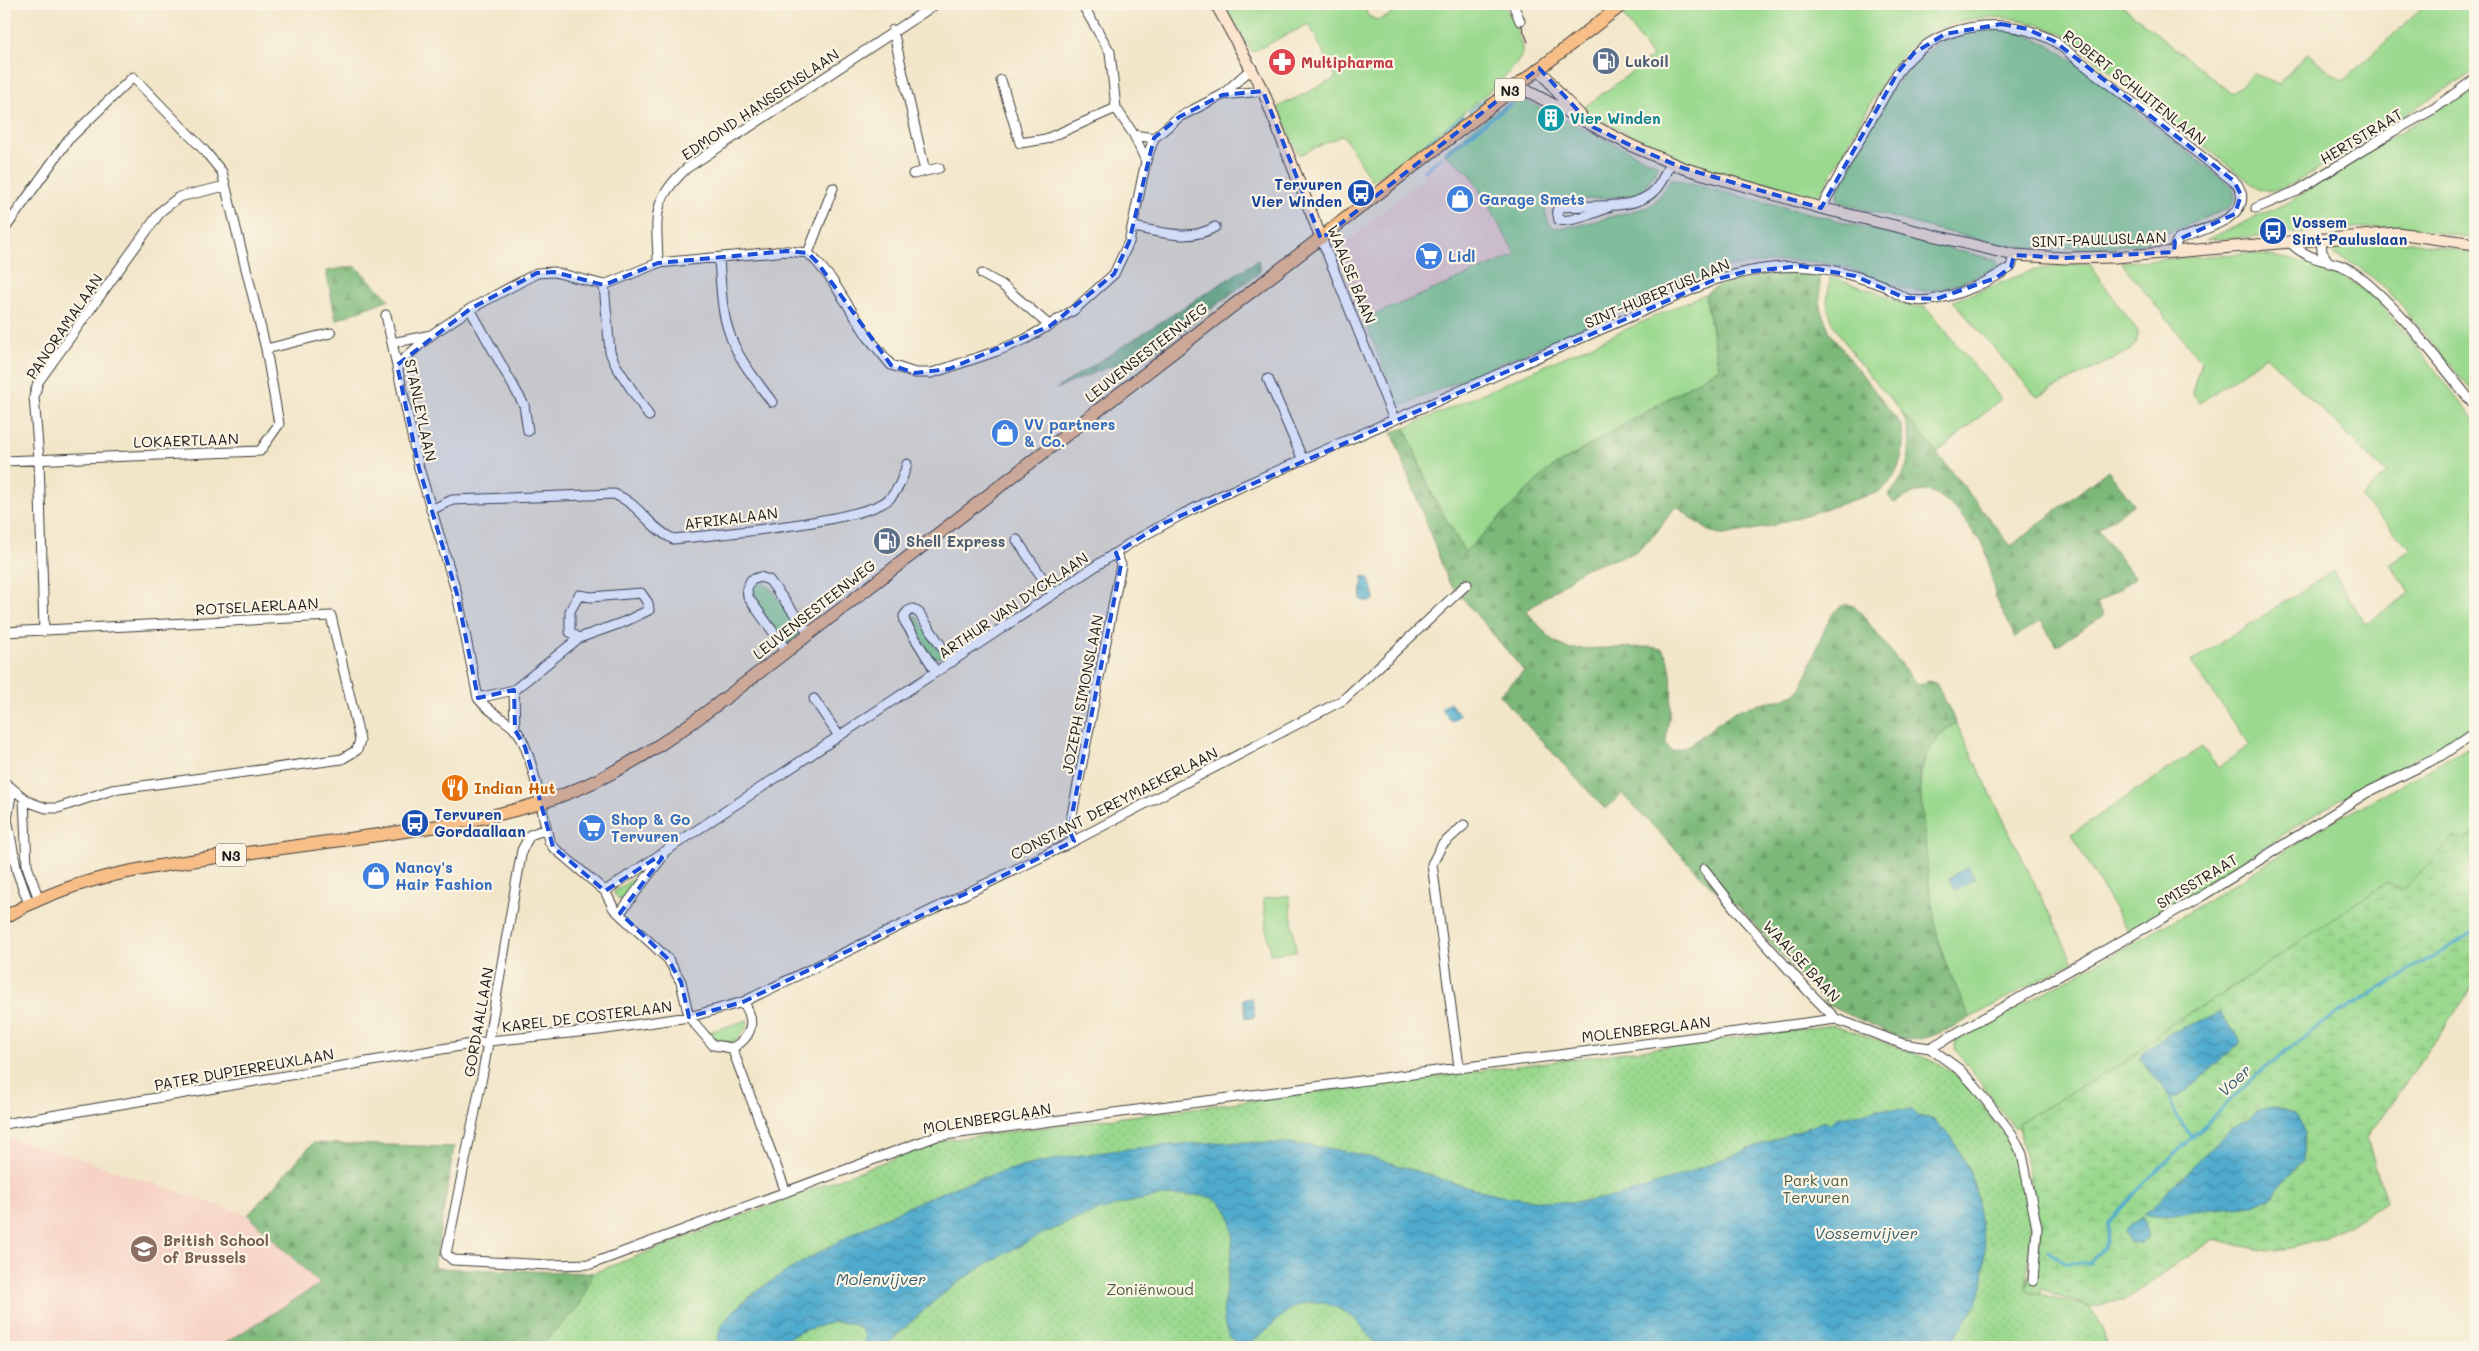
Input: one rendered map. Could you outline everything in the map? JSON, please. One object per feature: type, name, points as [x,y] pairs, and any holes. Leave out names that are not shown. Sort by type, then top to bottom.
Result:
[{"type":"main road","name":"LEUVENSESTEENWEG","points":[[4,918],[34,902],[114,873],[432,827],[539,803],[592,782],[650,752],[677,734],[787,651],[1321,238],[1360,205],[1623,4]]},
{"type":"street","name":"EDMOND HANSSENSLAAN","points":[[658,264],[657,210],[668,185],[687,168],[893,30],[936,4]]},
{"type":"street","points":[[1082,4],[1110,52],[1116,108],[1134,135],[1146,161]]},
{"type":"street","name":"WAALSE BAAN","points":[[1216,4],[1263,91],[1394,420]]},
{"type":"street","points":[[1513,4],[1520,21]]},
{"type":"street","name":"ROBERT SCHUITENLAAN","points":[[1821,208],[1898,72],[1914,53],[1945,34],[1979,26],[2001,24],[2027,29],[2054,41],[2234,181],[2241,192],[2241,202],[2237,211],[2227,219],[2196,232]]},
{"type":"street","points":[[893,30],[925,171]]},
{"type":"street","points":[[397,365],[431,335],[470,309],[537,273],[554,272],[604,286],[658,264],[787,251],[808,253],[832,280],[868,337],[891,365],[915,373],[949,369],[997,351],[1050,326],[1074,310],[1114,274],[1129,242],[1146,161],[1154,138],[1179,117],[1222,95],[1252,68]]},
{"type":"street","name":"SINT-PAULUSLAAN","points":[[1539,68],[1569,104],[1593,127]]},
{"type":"street","name":"LOKAERTLAAN","points":[[4,230],[68,140],[133,77],[204,150],[222,172],[266,349],[279,424],[260,451],[39,458],[4,461]]},
{"type":"street","name":"HERTSTRAAT","points":[[2256,208],[2297,191],[2392,132],[2435,108],[2475,79]]},
{"type":"street","points":[[1001,80],[1020,143],[1046,140],[1116,108]]},
{"type":"street","name":"SINT-PAULUSLAAN","points":[[1516,86],[1593,127],[1670,163],[1721,180],[1821,208],[2014,255],[2075,258],[2174,252],[2289,240],[2397,233],[2475,244]]},
{"type":"street","points":[[1222,95],[1263,91]]},
{"type":"street","points":[[1134,135],[1154,138]]},
{"type":"street","points":[[1613,205],[1600,211],[1565,220],[1559,220],[1557,215],[1561,207],[1613,205],[1638,201],[1652,194],[1661,184],[1670,163]]},
{"type":"street","points":[[913,174],[939,168]]},
{"type":"street","name":"PANORAMALAAN","points":[[44,631],[39,458],[34,397],[38,382],[161,211],[179,197],[225,186]]},
{"type":"street","points":[[808,253],[833,188]]},
{"type":"street","points":[[1133,227],[1191,236],[1204,234],[1215,227]]},
{"type":"street","points":[[2189,250],[2189,239],[2196,232]]},
{"type":"street","points":[[2174,252],[2177,241],[2196,232]]},
{"type":"street","points":[[2321,238],[2322,252],[2330,263]]},
{"type":"street","points":[[2289,240],[2300,252],[2354,272],[2401,316],[2475,406]]},
{"type":"street","name":"SINT-HUBERTUSLAAN","points":[[1394,420],[1714,280],[1744,272],[1777,267],[1828,269],[1863,278],[1886,287],[1906,298],[1924,301],[1936,299],[1996,278],[2011,267],[2014,255]]},
{"type":"street","points":[[719,259],[728,332],[741,358],[772,402]]},
{"type":"street","points":[[982,274],[1002,285],[1050,326]]},
{"type":"street","points":[[604,286],[610,352],[615,364],[649,416]]},
{"type":"street","points":[[470,309],[524,405],[528,432]]},
{"type":"street","name":"STANLEYLAAN","points":[[386,315],[419,468],[457,594],[478,698]]},
{"type":"street","points":[[266,349],[331,333]]},
{"type":"street","points":[[392,343],[431,335]]},
{"type":"street","points":[[1268,379],[1303,460]]},
{"type":"street","name":"ARTHUR VAN DYCKLAAN","points":[[605,892],[1116,552],[1182,514],[1394,420]]},
{"type":"street","name":"AFRIKALAAN","points":[[431,510],[452,500],[614,494],[628,500],[661,533],[673,539],[758,531],[851,515],[889,500],[902,481],[907,464]]},
{"type":"street","points":[[1017,540],[1053,594]]},
{"type":"street","name":"JOZEPH SIMONSLAAN","points":[[1074,841],[1069,830],[1122,565],[1116,552]]},
{"type":"street","points":[[787,651],[748,597],[747,588],[751,580],[760,578],[769,580],[809,633]]},
{"type":"street","name":"CONSTANT DEREYMAEKERLAAN","points":[[689,1017],[743,1002],[1074,841],[1343,700],[1467,584]]},
{"type":"street","points":[[579,638],[570,632],[570,611],[579,595],[591,597],[641,594],[648,603],[649,610],[624,622],[579,638],[514,690],[478,698],[489,710],[515,730],[525,747],[546,829],[553,847],[605,892],[611,904],[668,959],[681,982],[689,1017],[713,1044],[732,1048],[744,1041],[749,1033],[750,1012],[743,1002]]},
{"type":"street","points":[[936,672],[905,622],[904,616],[908,611],[913,609],[919,613],[952,662]]},
{"type":"street","name":"ROTSELAERLAAN","points":[[4,632],[331,616],[360,740],[357,750],[342,759],[112,790],[58,808],[39,806],[24,799],[4,782]]},
{"type":"street","points":[[514,690],[515,730]]},
{"type":"street","points":[[814,699],[839,736]]},
{"type":"street","name":"SMISSTRAAT","points":[[1930,1048],[2202,896],[2358,797],[2439,758],[2475,733]]},
{"type":"street","points":[[12,789],[7,819],[17,871],[34,902]]},
{"type":"street","points":[[24,799],[28,866],[34,902]]},
{"type":"street","points":[[1459,1067],[1432,864],[1442,845],[1464,825]]},
{"type":"street","name":"GORDAALLAAN","points":[[448,1258],[446,1254],[489,1041],[522,850],[530,835],[546,829]]},
{"type":"street","name":"ARTHUR VAN DYCKLAAN","points":[[620,913],[667,850]]},
{"type":"street","name":"WAALSE BAAN","points":[[1704,869],[1740,915],[1808,991],[1836,1019],[1903,1044],[1930,1048]]},
{"type":"street","name":"KAREL DE COSTERLAAN","points":[[489,1041],[599,1030],[689,1017]]},
{"type":"street","name":"MOLENBERGLAAN","points":[[448,1258],[453,1260],[548,1265],[591,1264],[937,1136],[1836,1019]]},
{"type":"street","name":"PATER DUPIERREUXLAAN","points":[[4,1124],[489,1041]]},
{"type":"street","points":[[732,1048],[786,1192]]},
{"type":"street","points":[[1930,1048],[1960,1070],[2012,1134],[2022,1154],[2038,1228],[2033,1281]]},
{"type":"highlighted area","points":[[2001,24],[2027,29],[2054,41],[2234,181],[2241,195],[2235,214],[2175,241],[2174,252],[2066,258],[2014,255],[2011,267],[1996,278],[1936,299],[1905,298],[1855,276],[1801,266],[1744,272],[1714,280],[1162,524],[1116,553],[1121,565],[1069,830],[1074,841],[743,1002],[689,1017],[681,982],[668,959],[620,913],[662,858],[659,856],[605,891],[553,847],[525,747],[515,730],[514,690],[478,698],[457,594],[419,468],[397,365],[470,309],[537,273],[554,272],[604,285],[658,263],[787,251],[808,253],[817,262],[891,365],[915,373],[949,369],[1050,326],[1114,274],[1129,242],[1154,138],[1179,117],[1222,95],[1263,91],[1321,239],[1539,68],[1593,127],[1683,168],[1821,208],[1898,72],[1914,53],[1945,34]]},
{"type":"shaded area","points":[[1443,153],[1470,173],[1516,255],[1364,319],[1343,266],[1348,240],[1425,177],[1421,170]]},
{"type":"shaded area","name":"British School of Brussels","points":[[4,1137],[75,1157],[248,1215],[320,1284],[219,1347],[4,1347]]},
{"type":"green space","points":[[1223,4],[1363,4],[1368,16],[1377,20],[1389,16],[1394,4],[1504,4],[1519,36],[1522,53],[1515,65],[1500,82],[1479,100],[1430,139],[1372,181],[1343,135],[1299,155],[1278,107],[1336,78],[1309,24],[1252,52]]},
{"type":"green space","points":[[1637,4],[2120,4],[2232,94],[2253,73],[2279,84],[2307,53],[2343,81],[2427,4],[2475,4],[2475,70],[2312,173],[2285,187],[2263,190],[2256,187],[2064,35],[2040,25],[2016,19],[1993,17],[1969,20],[1947,26],[1926,37],[1907,52],[1889,71],[1822,191],[1817,196],[1813,196],[1715,172],[1681,160],[1598,119],[1582,109],[1652,57],[1623,15]]},
{"type":"green space","points":[[1990,28],[2014,31],[2035,39],[2076,63],[2233,188],[2235,199],[2229,208],[2138,245],[2053,249],[2007,246],[1935,229],[1841,203],[1837,197],[1839,189],[1872,124],[1899,81],[1915,62],[1933,47],[1953,36]]},
{"type":"green space","points":[[2475,87],[2475,238],[2391,226],[2206,240],[2291,201],[2363,154]]},
{"type":"green space","points":[[1522,99],[1658,165],[1652,177],[1638,195],[1552,202],[1545,211],[1549,224],[1554,228],[1577,226],[1648,207],[1656,201],[1671,179],[1996,260],[1997,267],[1951,286],[1924,291],[1905,289],[1844,267],[1813,262],[1783,261],[1722,268],[1403,405],[1397,401],[1364,319],[1516,255],[1470,173],[1443,153],[1493,113],[1514,101]]},
{"type":"green space","points":[[2382,241],[2411,242],[2475,253],[2475,395],[2386,288],[2357,266],[2333,254],[2331,250],[2334,246]]},
{"type":"green space","points":[[2251,253],[2300,261],[2335,273],[2362,287],[2379,302],[2404,331],[2475,420],[2475,725],[2322,810],[2202,889],[2128,932],[2071,834],[2202,747],[2218,768],[2250,745],[2191,662],[2333,571],[2365,624],[2410,593],[2390,564],[2411,549],[2361,498],[2387,473],[2266,356],[2200,403],[2192,393],[2201,361],[2121,262]]},
{"type":"green space","points":[[1258,260],[1260,272],[1122,376],[1113,365],[1056,389]]},
{"type":"green space","points":[[2067,264],[2091,264],[2094,271],[2137,330],[2137,342],[2129,351],[2037,397],[1953,301],[2031,271]]},
{"type":"green space","points":[[355,266],[389,299],[336,320],[326,271]]},
{"type":"green space","points":[[1792,270],[1820,273],[1820,307],[1830,333],[1901,425],[1903,434],[1902,454],[1890,481],[1876,493],[1767,527],[1724,535],[1709,531],[1676,506],[1655,534],[1634,553],[1585,568],[1526,611],[1553,641],[1568,649],[1650,647],[1662,649],[1667,658],[1672,681],[1671,706],[1666,740],[1666,744],[1671,751],[1686,746],[1736,711],[1783,699],[1798,691],[1803,685],[1831,616],[1837,609],[1845,605],[1857,608],[1917,685],[1929,681],[1937,684],[1956,723],[1941,733],[1924,760],[1920,774],[1930,894],[1938,938],[1946,964],[1970,1018],[1938,1034],[1920,1039],[1903,1039],[1830,1006],[1800,977],[1740,908],[1713,888],[1622,794],[1605,809],[1499,695],[1524,671],[1448,581],[1392,432],[1405,428],[1433,497],[1465,552],[1547,471],[1719,368],[1705,294],[1722,283]]},
{"type":"green space","points":[[1830,277],[1879,293],[1908,306],[1926,307],[2001,399],[1937,453],[1860,364],[1832,323],[1827,302]]},
{"type":"green space","points":[[1705,294],[1719,368],[1547,471],[1465,552],[1433,497],[1405,428]]},
{"type":"green space","points":[[1901,411],[2011,546],[2108,470],[2134,504],[2098,529],[2135,578],[2097,604],[2104,615],[2056,646],[2041,621],[2015,637],[1996,598],[1985,548],[1960,514],[1945,500],[1929,491],[1915,492],[1894,503],[1888,496],[1902,477],[1909,456],[1909,434]]},
{"type":"green space","points":[[761,581],[770,588],[803,632],[787,645],[751,595],[753,585]]},
{"type":"green space","points":[[912,616],[916,616],[942,654],[940,658],[932,656],[910,622]]},
{"type":"green space","points":[[1956,723],[2073,962],[1970,1018],[1941,951],[1936,932],[1928,891],[1920,787],[1922,768],[1929,750],[1941,734]]},
{"type":"green space","points":[[2475,744],[2475,831],[2464,841],[2454,838],[2402,890],[2386,884],[2215,999],[2168,1025],[2130,1059],[2019,1123],[2020,1130],[2013,1126],[1955,1049],[1956,1041],[2200,906],[2327,825]]},
{"type":"green space","points":[[2475,831],[2475,984],[2367,1138],[2386,1201],[2334,1233],[2290,1248],[2269,1251],[2214,1239],[2126,1299],[2090,1307],[2042,1289],[2030,1325],[2012,1339],[2041,1232],[2018,1123],[2130,1059],[2168,1025],[2215,999],[2386,883],[2402,890],[2454,838],[2464,841]]},
{"type":"green space","points":[[640,876],[642,878],[626,899],[620,900],[614,892],[635,877]]},
{"type":"green space","points":[[1289,895],[1296,951],[1270,954],[1263,899]]},
{"type":"green space","points":[[748,1020],[747,1027],[735,1042],[718,1042],[705,1033]]},
{"type":"green space","name":"Park van Tervuren","points":[[1834,1025],[1921,1056],[1963,1080],[2013,1146],[2031,1229],[2026,1290],[2090,1307],[2104,1330],[2106,1347],[539,1347],[578,1309],[593,1273],[938,1141]]},
{"type":"green space","points":[[313,1143],[454,1147],[434,1268],[593,1273],[578,1309],[539,1347],[219,1347],[320,1284],[248,1215]]},
{"type":"water","points":[[1363,576],[1368,577],[1374,593],[1374,600],[1369,602],[1361,600]]},
{"type":"water","points":[[1449,702],[1460,715],[1452,722],[1441,709]]},
{"type":"water","points":[[1968,867],[1975,879],[1955,890],[1949,878]]},
{"type":"water","points":[[1252,998],[1255,1017],[1246,1019],[1243,999]]},
{"type":"water","points":[[2220,1013],[2241,1042],[2179,1097],[2171,1097],[2140,1058],[2142,1053],[2170,1033]]},
{"type":"water","points":[[2272,1108],[2284,1109],[2294,1114],[2305,1133],[2302,1161],[2271,1197],[2254,1205],[2193,1211],[2166,1217],[2144,1215],[2230,1130],[2248,1120],[2255,1112]]},
{"type":"water","name":"Vossemvijver","points":[[1879,1109],[1912,1110],[1918,1116],[1933,1119],[1952,1138],[1973,1178],[1985,1246],[1983,1281],[1977,1304],[1949,1347],[1378,1347],[1348,1314],[1327,1304],[1309,1302],[1295,1307],[1259,1336],[1248,1342],[1237,1343],[1227,1333],[1224,1318],[1232,1224],[1226,1209],[1218,1201],[1203,1196],[1186,1195],[1130,1202],[1101,1210],[1045,1233],[968,1276],[946,1292],[885,1347],[865,1347],[865,1335],[859,1327],[849,1323],[834,1322],[802,1331],[772,1347],[718,1347],[721,1327],[730,1315],[751,1295],[790,1269],[858,1231],[926,1199],[998,1173],[1037,1163],[1097,1153],[1158,1146],[1227,1142],[1297,1144],[1371,1157],[1479,1190],[1507,1196],[1564,1202],[1582,1201],[1617,1196],[1635,1191],[1825,1121],[1829,1124],[1836,1118]]},
{"type":"water","points":[[2142,1217],[2148,1236],[2142,1243],[2130,1244],[2124,1233],[2129,1226]]},
{"type":"waterway","points":[[1495,91],[1506,82]]},
{"type":"waterway","points":[[1470,111],[1487,98]]},
{"type":"waterway","points":[[1446,153],[1510,104]]},
{"type":"waterway","points":[[1443,131],[1463,116]]},
{"type":"waterway","points":[[1426,144],[1437,135]]},
{"type":"waterway","points":[[1411,156],[1421,148]]},
{"type":"waterway","points":[[1424,171],[1441,157]]},
{"type":"waterway","points":[[1383,177],[1402,162]]},
{"type":"waterway","name":"Voer","points":[[2048,1251],[2064,1263],[2090,1263],[2107,1243],[2109,1223],[2146,1181],[2260,1072],[2324,1022],[2475,931]]},
{"type":"waterway","points":[[2171,1097],[2175,1115],[2193,1138]]},
{"type":"tram line","points":[[1521,24],[1528,42]]},
{"type":"place","name":"Lukoil","points":[[1606,61]]},
{"type":"place","name":"Multipharma","points":[[1282,62]]},
{"type":"place","name":"Vier Winden","points":[[1551,118]]},
{"type":"place","name":"Tervuren Vier Winden","points":[[1361,193]]},
{"type":"place","name":"Garage Smets","points":[[1460,199]]},
{"type":"place","name":"Vossem Sint-Pauluslaan","points":[[2273,231]]},
{"type":"place","name":"Lidl","points":[[1429,256]]},
{"type":"place","name":"VV partners & Co.","points":[[1005,433]]},
{"type":"place","name":"Shell Express","points":[[887,541]]},
{"type":"place","name":"Indian Hut","points":[[455,788]]},
{"type":"place","name":"Tervuren Gordaallaan","points":[[415,823]]},
{"type":"place","name":"Shop & Go Tervuren","points":[[592,828]]},
{"type":"place","name":"Nancy's Hair Fashion","points":[[376,876]]},
{"type":"place","name":"British School of Brussels","points":[[144,1249]]},
{"type":"water label","name":"Molenvijver","points":[[881,1278]]},
{"type":"park label","name":"Zoniënwoud","points":[[1150,1289]]}]
